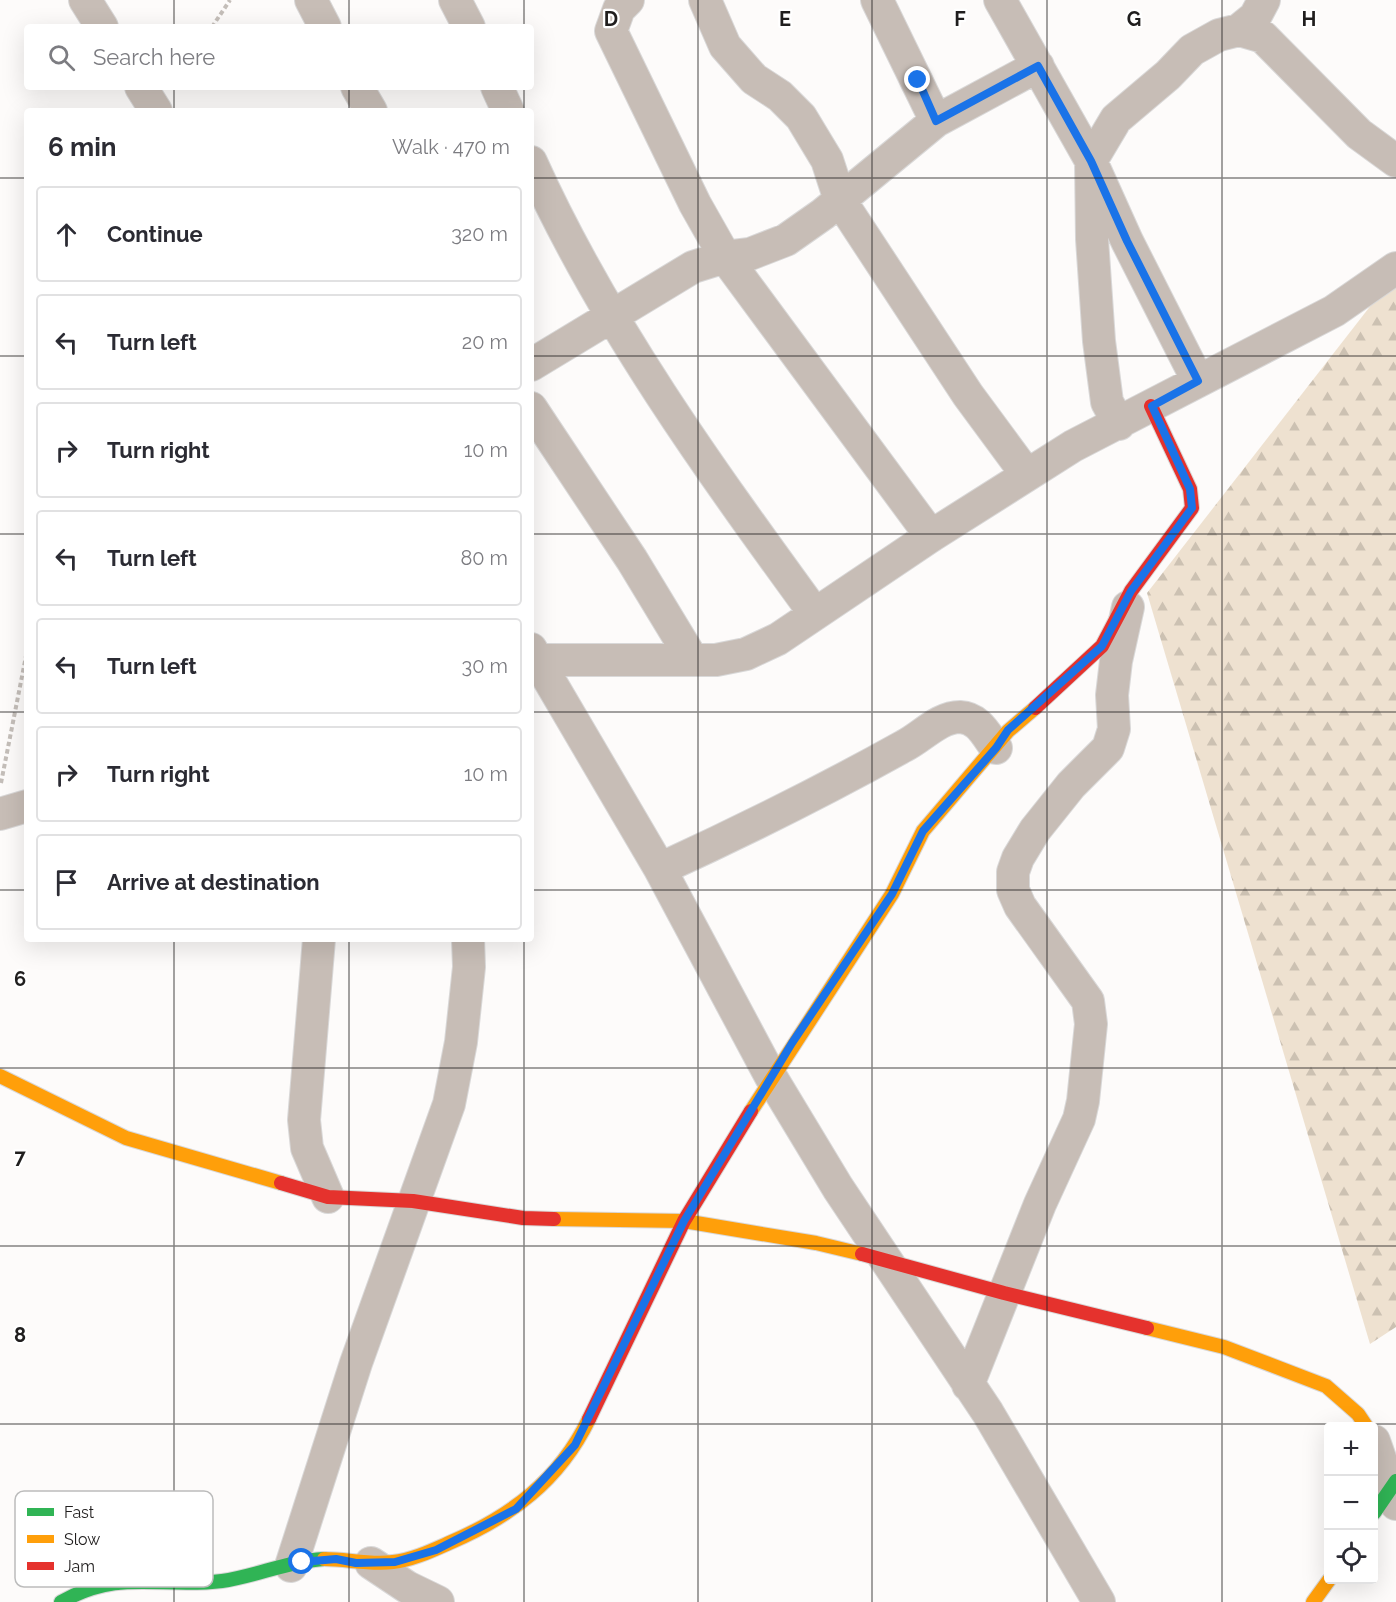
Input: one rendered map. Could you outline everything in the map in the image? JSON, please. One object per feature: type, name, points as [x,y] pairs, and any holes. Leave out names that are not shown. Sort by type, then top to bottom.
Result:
[{"type":"street","points":[[85,0],[100,24]]},
{"type":"street","points":[[310,0],[323,24]]},
{"type":"street","points":[[455,0],[467,24]]},
{"type":"street","points":[[628,0],[618,9],[611,31],[695,204],[725,257],[931,536]]},
{"type":"street","points":[[705,0],[725,46],[754,79],[780,96],[801,117],[827,160],[840,200],[968,395],[1027,475]]},
{"type":"street","points":[[877,0],[936,121]]},
{"type":"street","points":[[1000,0],[1091,161],[1127,241],[1198,381]]},
{"type":"street","points":[[1119,424],[1107,402],[1099,341],[1092,239],[1091,161],[1116,119],[1168,75],[1192,50],[1219,35],[1239,30],[1255,17],[1264,0]]},
{"type":"street","points":[[1239,30],[1263,37],[1359,134],[1396,161]]},
{"type":"street","points":[[534,363],[693,267],[725,257],[750,254],[786,240],[840,200],[936,121],[1038,66]]},
{"type":"street","points":[[143,90],[154,108]]},
{"type":"street","points":[[359,90],[370,108]]},
{"type":"street","points":[[498,90],[507,108]]},
{"type":"street","points":[[534,169],[546,195],[613,315],[703,460],[815,614]]},
{"type":"street","points":[[534,656],[716,660],[746,654],[778,639],[931,536],[1073,446],[1334,311],[1394,267]]},
{"type":"street","points":[[213,1581],[226,1581],[318,1559],[371,1563],[395,1562],[436,1550],[516,1509],[575,1445],[684,1221],[839,970],[892,894],[923,831],[996,748],[1008,730],[1102,646],[1131,591],[1192,508],[1190,489],[1152,406]]},
{"type":"street","points":[[534,413],[632,560],[692,659]]},
{"type":"street","points":[[968,1385],[1040,1204],[1079,1119],[1091,1024],[1088,1001],[1020,906],[1013,890],[1013,872],[1035,830],[1071,785],[1107,748],[1113,729],[1112,695],[1116,660],[1131,591]]},
{"type":"street","points":[[534,658],[660,868],[771,1077],[885,1259],[988,1413],[1099,1602]]},
{"type":"street","points":[[660,868],[867,766],[920,738],[941,721],[960,717],[977,722],[996,748]]},
{"type":"street","points":[[0,814],[24,807]]},
{"type":"street","points":[[319,942],[304,1120],[307,1148],[328,1197]]},
{"type":"street","points":[[291,1566],[356,1363],[453,1088],[469,967],[468,942]]},
{"type":"street","points":[[0,1076],[126,1138],[328,1197],[414,1202],[523,1218],[684,1221],[816,1243],[885,1259],[1004,1293],[1224,1347],[1326,1386],[1358,1414],[1363,1422]]},
{"type":"street","points":[[1378,1451],[1394,1491],[1378,1509]]},
{"type":"street","points":[[371,1563],[407,1587],[438,1602]]},
{"type":"street","points":[[1313,1602],[1326,1584]]},
{"type":"street","points":[[62,1602],[86,1587]]},
{"type":"path","points":[[214,24],[230,0]]},
{"type":"path","points":[[0,790],[24,666]]},
{"type":"green space","points":[[1396,273],[1396,1327],[1370,1344],[1147,593]]},
{"type":"traffic: fast","points":[[1378,1507],[1396,1481]]},
{"type":"traffic: fast","points":[[213,1582],[324,1559]]},
{"type":"traffic: fast","points":[[61,1602],[100,1587]]},
{"type":"traffic: slow","points":[[751,1111],[892,894],[923,831],[1008,731],[1035,708]]},
{"type":"traffic: slow","points":[[0,1076],[126,1138],[281,1183]]},
{"type":"traffic: slow","points":[[554,1219],[684,1221],[816,1243],[862,1254]]},
{"type":"traffic: slow","points":[[1147,1328],[1224,1347],[1326,1386],[1358,1414],[1363,1422]]},
{"type":"traffic: slow","points":[[324,1559],[376,1563],[400,1561],[428,1552],[471,1533],[512,1509],[548,1479],[577,1441],[589,1419]]},
{"type":"traffic: slow","points":[[1313,1602],[1326,1584]]},
{"type":"traffic: jam","points":[[1035,708],[1102,646],[1131,591],[1192,508],[1190,489],[1151,406]]},
{"type":"traffic: jam","points":[[589,1419],[684,1221],[751,1111]]},
{"type":"traffic: jam","points":[[281,1183],[328,1197],[413,1201],[523,1218],[554,1219]]},
{"type":"traffic: jam","points":[[862,1254],[1004,1293],[1147,1328]]},
{"type":"route","points":[[302,1562],[318,1559],[336,1559],[356,1563],[395,1562],[436,1550],[516,1509],[556,1468],[575,1445],[585,1427],[684,1221],[792,1043],[892,894],[923,831],[996,748],[1008,730],[1085,664],[1102,646],[1131,591],[1192,508],[1190,489],[1152,406],[1198,381],[1127,241],[1091,161],[1038,66],[936,121],[918,80]]}]
